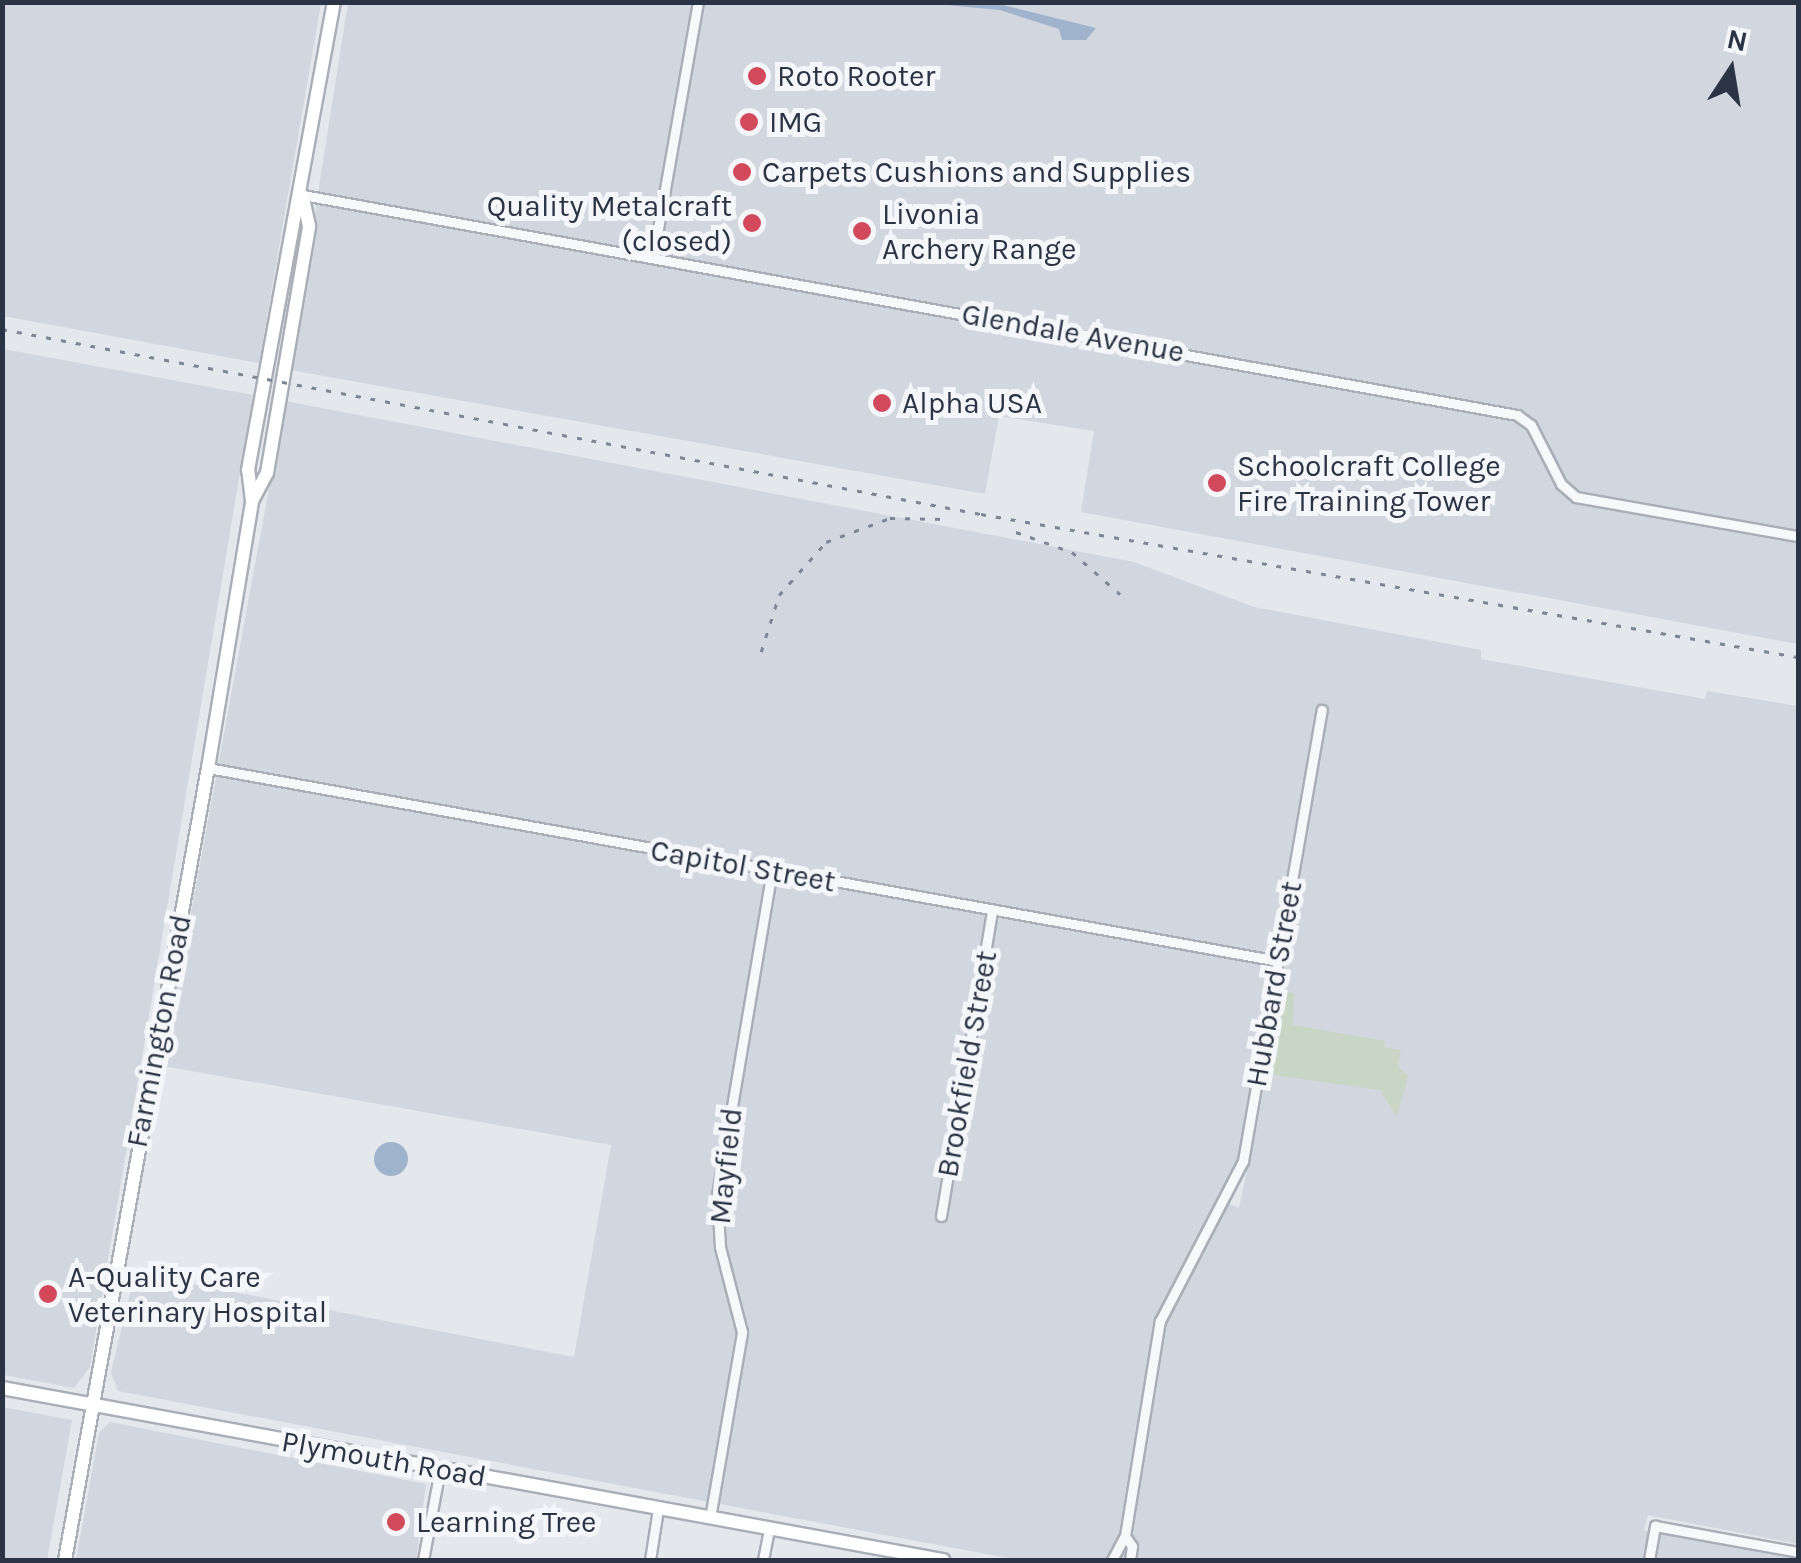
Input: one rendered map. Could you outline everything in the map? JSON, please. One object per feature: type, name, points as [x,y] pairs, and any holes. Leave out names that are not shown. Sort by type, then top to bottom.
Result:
[{"type":"main road","name":"Farmington Road","points":[[65,1560],[208,768],[252,501],[267,473],[308,226],[303,195],[334,2]]},
{"type":"main road","name":"Plymouth Road","points":[[2,1388],[769,1529],[876,1555],[943,1560]]},
{"type":"street","points":[[654,257],[698,2]]},
{"type":"street","name":"Glendale Avenue","points":[[303,195],[1517,414],[1532,424],[1562,484],[1576,497],[1798,536]]},
{"type":"street","name":"Hubbard Street","points":[[1124,1536],[1160,1321],[1243,1161],[1322,710]]},
{"type":"street","name":"Capitol Street","points":[[208,768],[1278,962]]},
{"type":"street","name":"Mayfield","points":[[710,1518],[742,1332],[738,1296],[720,1247],[717,1194],[772,871]]},
{"type":"street","name":"Brookfield Street","points":[[942,1216],[992,912]]},
{"type":"street","points":[[423,1560],[440,1469]]},
{"type":"street","points":[[650,1560],[658,1509]]},
{"type":"street","points":[[1650,1560],[1655,1526],[1798,1552]]},
{"type":"street","points":[[763,1560],[769,1529]]},
{"type":"street","points":[[1112,1560],[1124,1536],[1132,1546],[1130,1560]]},
{"type":"shaded area","points":[[2,3],[321,3],[259,363],[3,316]]},
{"type":"shaded area","points":[[348,3],[1798,3],[1798,644],[1081,512],[1094,431],[999,416],[985,494],[290,370]]},
{"type":"shaded area","points":[[3,349],[253,395],[90,1367],[74,1388],[3,1375]]},
{"type":"shaded area","points":[[285,401],[1134,562],[1254,607],[1481,650],[1481,659],[1705,699],[1707,691],[1798,706],[1798,1544],[1648,1515],[1644,1530],[1798,1560],[1018,1560],[118,1391],[111,1372],[135,1273],[574,1357],[611,1145],[163,1066]],"holes":[[[1253,1073],[1267,1075],[1239,1208],[1220,1200],[1239,1156]]]},
{"type":"shaded area","points":[[2,1407],[72,1420],[47,1560],[3,1560]]},
{"type":"shaded area","points":[[110,1422],[426,1484],[416,1560],[76,1560],[99,1433]]},
{"type":"green space","points":[[1286,992],[1294,993],[1293,1025],[1385,1041],[1384,1047],[1401,1050],[1398,1066],[1408,1076],[1397,1117],[1380,1090],[1267,1074]]},
{"type":"water","points":[[925,3],[995,3],[1096,28],[1086,40],[1062,40],[1059,29],[1000,10]]},
{"type":"water","points":[[391,1142],[403,1147],[408,1159],[403,1171],[391,1176],[379,1171],[374,1159],[379,1147]]},
{"type":"railway","points":[[2,329],[981,514],[1798,657]]},
{"type":"railway","points":[[761,652],[779,595],[826,542],[890,518],[948,519]]},
{"type":"railway","points":[[1016,532],[1072,552],[1120,594]]},
{"type":"place","name":"Roto Rooter","points":[[757,76]]},
{"type":"place","name":"IMG","points":[[749,122]]},
{"type":"place","name":"Carpets Cushions and Supplies","points":[[742,172]]},
{"type":"place","name":"Quality Metalcraft (closed)","points":[[752,223]]},
{"type":"place","name":"Livonia Archery Range","points":[[862,231]]},
{"type":"place","name":"Alpha USA","points":[[882,403]]},
{"type":"place","name":"Schoolcraft College Fire Training Tower","points":[[1217,483]]},
{"type":"place","name":"A-Quality Care Veterinary Hospital","points":[[48,1294]]},
{"type":"place","name":"Learning Tree","points":[[396,1522]]}]
